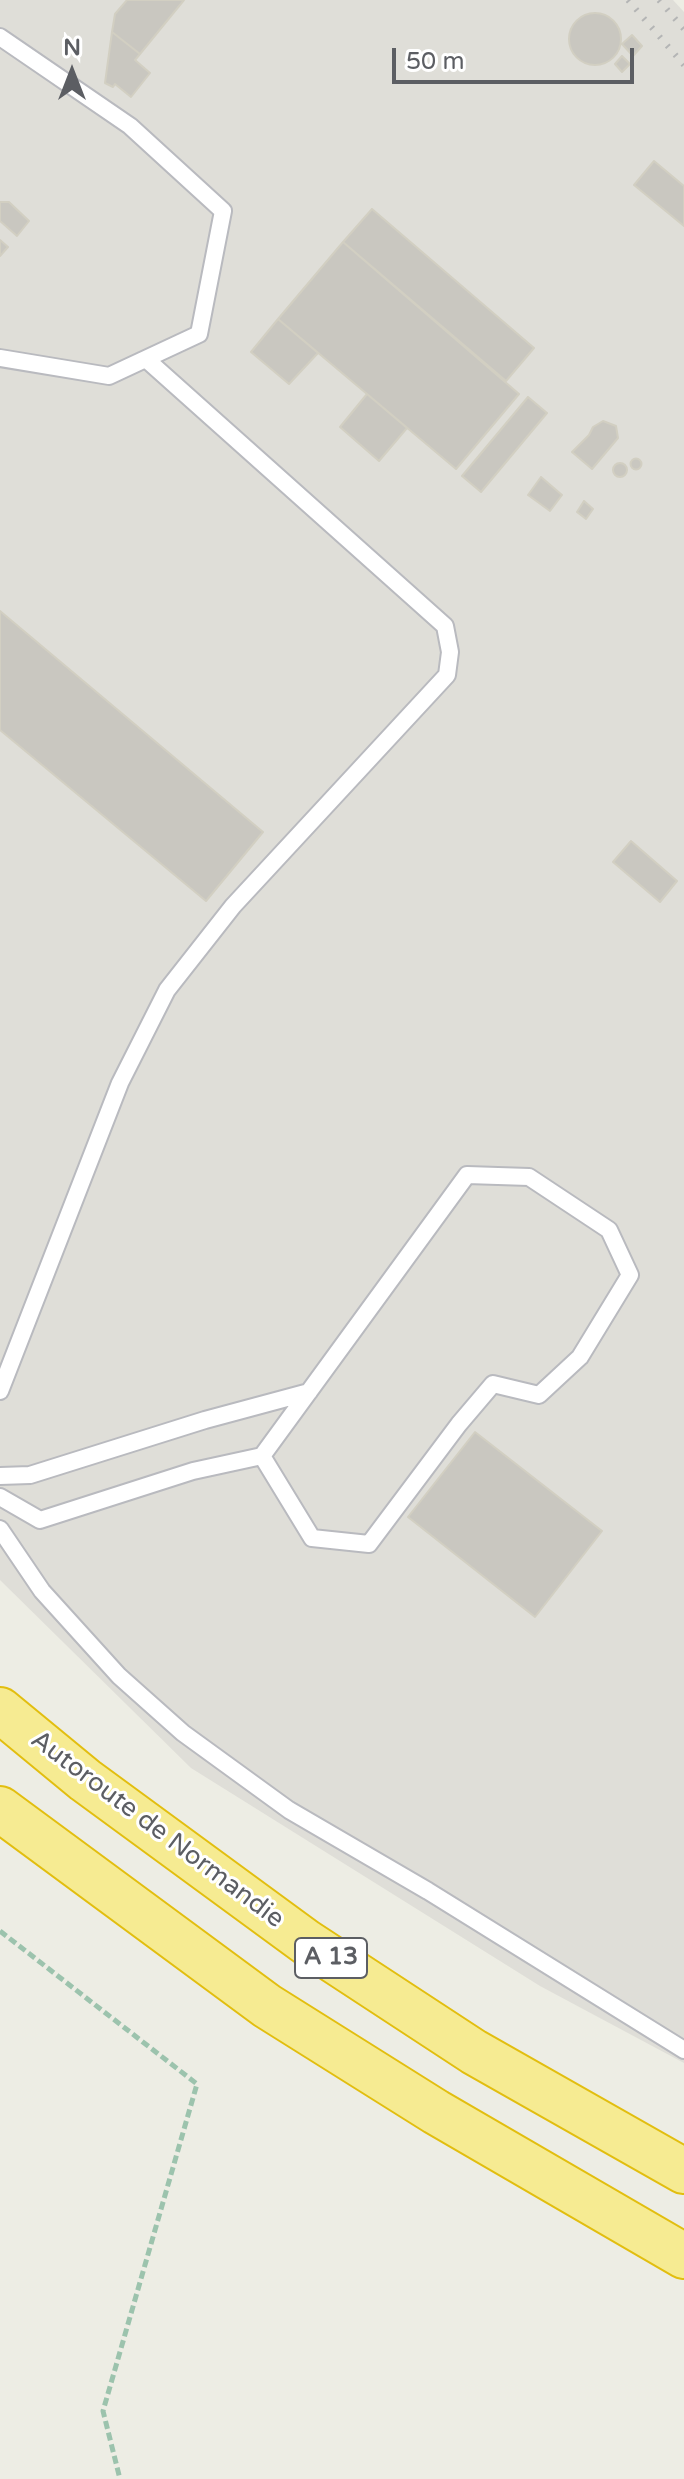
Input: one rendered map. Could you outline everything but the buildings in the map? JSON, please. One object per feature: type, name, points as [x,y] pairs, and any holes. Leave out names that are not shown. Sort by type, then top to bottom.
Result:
[{"type":"highway","name":"Autoroute de Normandie","points":[[0,1710],[85,1780],[306,1942],[474,2052],[684,2171]]},
{"type":"highway","name":"A 13","points":[[0,1809],[267,2006],[436,2112],[684,2256]]},
{"type":"lane","points":[[0,37],[130,126],[223,211],[199,334],[109,376],[0,358]]},
{"type":"lane","points":[[0,1391],[120,1083],[167,990],[233,906],[447,675],[450,652],[445,626],[146,359]]},
{"type":"lane","points":[[0,1497],[40,1520],[193,1471],[262,1456],[467,1175],[529,1177],[609,1230],[630,1275],[580,1357],[539,1395],[493,1384],[369,1544],[312,1538],[262,1456]]},
{"type":"lane","points":[[0,1476],[30,1475],[205,1420],[309,1392]]},
{"type":"lane","points":[[0,1529],[42,1591],[119,1676],[183,1733],[289,1810],[428,1891],[684,2050]]},
{"type":"path","points":[[0,1931],[197,2084],[103,2411],[120,2479]]},
{"type":"shaded area","points":[[0,0],[673,0],[684,12],[684,2063],[540,1986],[191,1768],[0,1580]]},
{"type":"railway","points":[[628,0],[684,65]]},
{"type":"railway","points":[[659,0],[684,29]]}]
